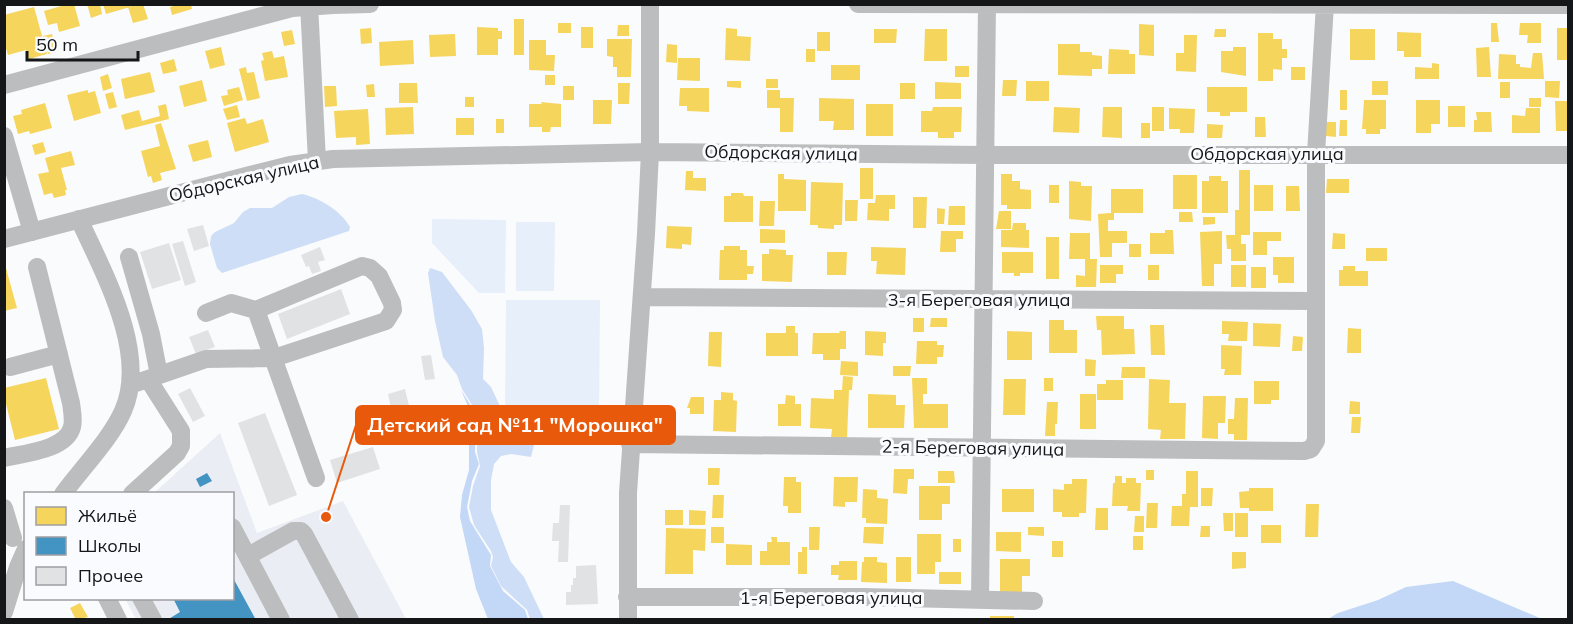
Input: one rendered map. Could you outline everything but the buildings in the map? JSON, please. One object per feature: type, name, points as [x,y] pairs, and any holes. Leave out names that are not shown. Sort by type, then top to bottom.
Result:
[{"type":"street","points":[[4,84],[309,5],[370,4]]},
{"type":"street","points":[[628,620],[627,494],[643,297],[650,152],[650,4]]},
{"type":"street","points":[[858,4],[1569,5]]},
{"type":"street","points":[[309,5],[317,161]]},
{"type":"street","points":[[980,599],[987,5]]},
{"type":"street","points":[[1315,302],[1316,154],[1325,5]]},
{"type":"street","points":[[4,136],[32,232]]},
{"type":"street","name":"Обдорская улица","points":[[4,239],[250,175],[317,161],[650,152],[985,155],[1569,155]]},
{"type":"street","points":[[78,219],[108,282],[129,352],[181,431],[182,438],[177,453],[134,492]]},
{"type":"street","points":[[129,257],[151,334],[146,379]]},
{"type":"street","points":[[65,492],[114,427],[127,400],[146,379],[206,359],[274,358],[386,321],[390,316],[392,303],[379,276],[370,268],[362,266],[256,310],[231,303],[206,313]]},
{"type":"street","points":[[4,458],[57,445],[69,434],[73,424],[71,403],[37,267]]},
{"type":"street","name":"3-я Береговая улица","points":[[643,297],[1315,302]]},
{"type":"street","name":"2-я Береговая улица","points":[[630,444],[1311,450],[1316,435],[1315,302]]},
{"type":"street","points":[[256,310],[316,478]]},
{"type":"street","points":[[10,367],[59,354]]},
{"type":"street","points":[[4,508],[17,544],[14,577],[4,612]]},
{"type":"street","points":[[234,531],[281,620]]},
{"type":"street","points":[[248,556],[293,531],[301,531],[351,620]]},
{"type":"street","name":"1-я Береговая улица","points":[[627,597],[1034,601]]},
{"type":"street","points":[[108,600],[118,620]]},
{"type":"street","points":[[142,600],[153,620]]},
{"type":"shaded area","points":[[302,194],[323,202],[336,211],[350,227],[349,231],[222,273],[217,268],[210,244],[211,236],[215,232],[234,223],[243,212],[250,208],[272,208],[289,197]]},
{"type":"shaded area","points":[[432,219],[506,220],[505,293],[479,293],[432,243]]},
{"type":"shaded area","points":[[516,222],[555,222],[554,291],[516,291]]},
{"type":"shaded area","points":[[430,268],[442,272],[471,310],[482,329],[483,379],[491,387],[499,404],[503,422],[516,437],[534,445],[531,457],[511,454],[501,456],[494,464],[491,480],[491,510],[511,562],[524,577],[544,619],[530,619],[527,610],[501,586],[491,566],[493,557],[491,551],[474,525],[469,507],[480,466],[477,452],[477,413],[462,389],[457,375],[443,357],[435,321],[428,273]]},
{"type":"shaded area","points":[[506,300],[600,300],[599,413],[505,413]]},
{"type":"shaded area","points":[[461,390],[476,414],[475,452],[479,464],[472,481],[467,507],[470,521],[491,555],[490,566],[503,591],[525,610],[528,619],[488,619],[476,589],[460,517],[462,495],[469,470],[469,445],[473,418]]},
{"type":"shaded area","points":[[220,433],[257,533],[343,501],[406,619],[136,619],[126,600],[234,600],[234,492],[155,492]]},
{"type":"shaded area","points":[[1453,581],[1542,619],[1328,619],[1406,587]]},
{"type":"place","name":"Детский сад №11 \"Морошка\"","points":[[326,517]]}]
